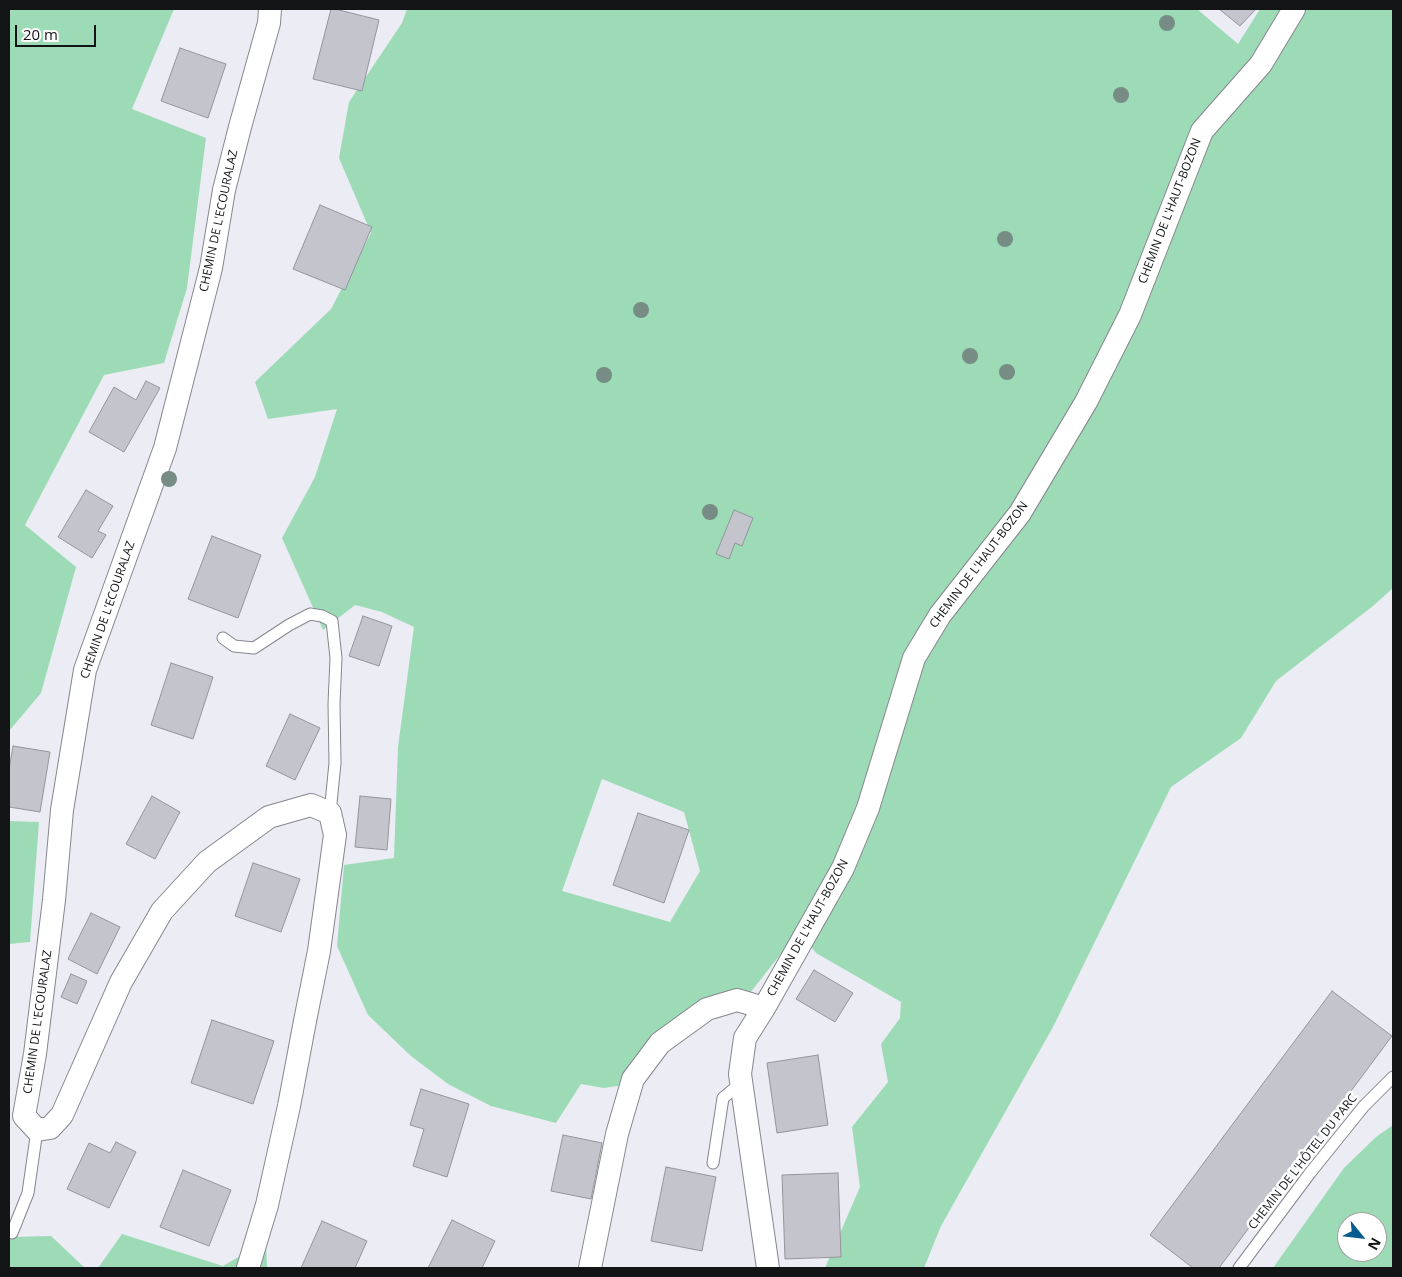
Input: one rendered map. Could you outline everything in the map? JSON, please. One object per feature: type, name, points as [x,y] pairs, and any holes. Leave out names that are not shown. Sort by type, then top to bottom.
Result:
[{"type":"street","name":"CHEMIN DE L'ECOURALAZ","points":[[37,1130],[24,1116],[35,1054],[54,900],[62,810],[85,670],[164,448],[211,268],[224,190],[269,23],[270,9]]},
{"type":"street","name":"CHEMIN DE L'HAUT-BOZON","points":[[768,1268],[740,1074],[745,1038],[843,868],[868,808],[914,658],[940,615],[1020,514],[1086,402],[1130,315],[1202,131],[1261,64],[1294,9]]},
{"type":"street","points":[[37,1130],[50,1128],[62,1114],[121,982],[162,912],[207,862],[269,817],[311,805],[330,813],[335,835],[319,951],[289,1106],[267,1205],[248,1268]]},
{"type":"street","points":[[590,1268],[617,1134],[633,1079],[660,1043],[707,1008],[737,1000],[764,1008]]},
{"type":"lane","points":[[223,638],[234,646],[254,648],[310,614],[322,616],[332,621],[336,658],[334,704],[335,763],[330,813]]},
{"type":"lane","name":"CHEMIN DE L'HÔTEL DU PARC","points":[[1239,1268],[1310,1173],[1364,1106],[1393,1076]]},
{"type":"lane","points":[[713,1163],[723,1098],[741,1083]]},
{"type":"lane","points":[[12,1233],[28,1193],[37,1130]]},
{"type":"green space","points":[[9,9],[174,9],[132,109],[206,138],[187,288],[164,363],[104,375],[25,525],[76,567],[41,693],[9,731]]},
{"type":"green space","points":[[407,9],[1197,9],[1238,44],[1260,9],[1393,9],[1393,588],[1373,606],[1276,681],[1241,738],[1171,787],[1053,1027],[941,1226],[924,1268],[825,1268],[860,1187],[852,1127],[888,1082],[881,1044],[900,1018],[901,1002],[816,953],[799,931],[734,1013],[711,1017],[664,1050],[638,1083],[604,1088],[581,1084],[556,1123],[491,1106],[448,1084],[411,1056],[368,1015],[337,946],[344,865],[394,858],[398,747],[414,627],[382,612],[355,605],[323,630],[282,538],[315,477],[337,409],[268,419],[255,382],[331,309],[371,233],[339,158],[349,102],[402,23]],"holes":[[[602,779],[684,812],[700,871],[670,922],[562,891]]]},
{"type":"green space","points":[[9,821],[39,822],[30,942],[9,944]]},
{"type":"green space","points":[[1393,1125],[1393,1268],[1273,1268],[1344,1168],[1376,1137]]},
{"type":"green space","points":[[122,1234],[223,1266],[266,1241],[267,1268],[98,1268]]},
{"type":"green space","points":[[9,1235],[12,1237],[51,1236],[85,1268],[9,1268]]},
{"type":"building","points":[[331,9],[379,20],[362,91],[313,79]]},
{"type":"building","points":[[1219,9],[1256,9],[1240,26]]},
{"type":"building","points":[[180,48],[226,64],[208,118],[161,101]]},
{"type":"building","points":[[320,205],[372,227],[345,290],[293,269]]},
{"type":"building","points":[[146,381],[160,388],[124,452],[89,432],[114,387],[136,400]]},
{"type":"building","points":[[86,490],[113,506],[98,531],[106,535],[92,558],[58,537]]},
{"type":"building","points":[[734,510],[753,518],[742,546],[735,543],[729,559],[716,554]]},
{"type":"building","points":[[212,536],[261,555],[238,618],[188,599]]},
{"type":"building","points":[[363,616],[392,626],[379,666],[349,656]]},
{"type":"building","points":[[171,663],[213,677],[193,739],[151,725]]},
{"type":"building","points":[[290,714],[320,728],[295,780],[266,766]]},
{"type":"building","points":[[13,746],[50,752],[40,812],[9,807],[9,769]]},
{"type":"building","points":[[152,796],[180,812],[155,859],[126,844]]},
{"type":"building","points":[[360,796],[391,799],[387,850],[355,847]]},
{"type":"building","points":[[638,813],[689,830],[664,903],[613,885]]},
{"type":"building","points":[[253,863],[300,879],[281,932],[235,916]]},
{"type":"building","points":[[91,913],[120,927],[97,974],[68,959]]},
{"type":"building","points":[[814,970],[853,993],[835,1022],[796,999]]},
{"type":"building","points":[[71,974],[87,981],[77,1004],[61,997]]},
{"type":"building","points":[[1332,991],[1392,1036],[1219,1268],[1193,1268],[1150,1235]]},
{"type":"building","points":[[212,1020],[274,1041],[253,1104],[191,1083]]},
{"type":"building","points":[[818,1055],[828,1125],[777,1133],[767,1063]]},
{"type":"building","points":[[421,1089],[469,1104],[447,1177],[413,1166],[424,1129],[410,1125]]},
{"type":"building","points":[[563,1135],[602,1143],[591,1199],[551,1191]]},
{"type":"building","points":[[116,1142],[136,1152],[109,1208],[67,1189],[89,1143],[110,1153]]},
{"type":"building","points":[[666,1167],[716,1177],[702,1251],[651,1241]]},
{"type":"building","points":[[183,1170],[231,1190],[209,1246],[160,1227]]},
{"type":"building","points":[[838,1173],[841,1257],[785,1259],[782,1175]]},
{"type":"building","points":[[452,1220],[495,1241],[482,1268],[428,1268]]},
{"type":"building","points":[[322,1221],[367,1241],[355,1268],[301,1268]]}]
